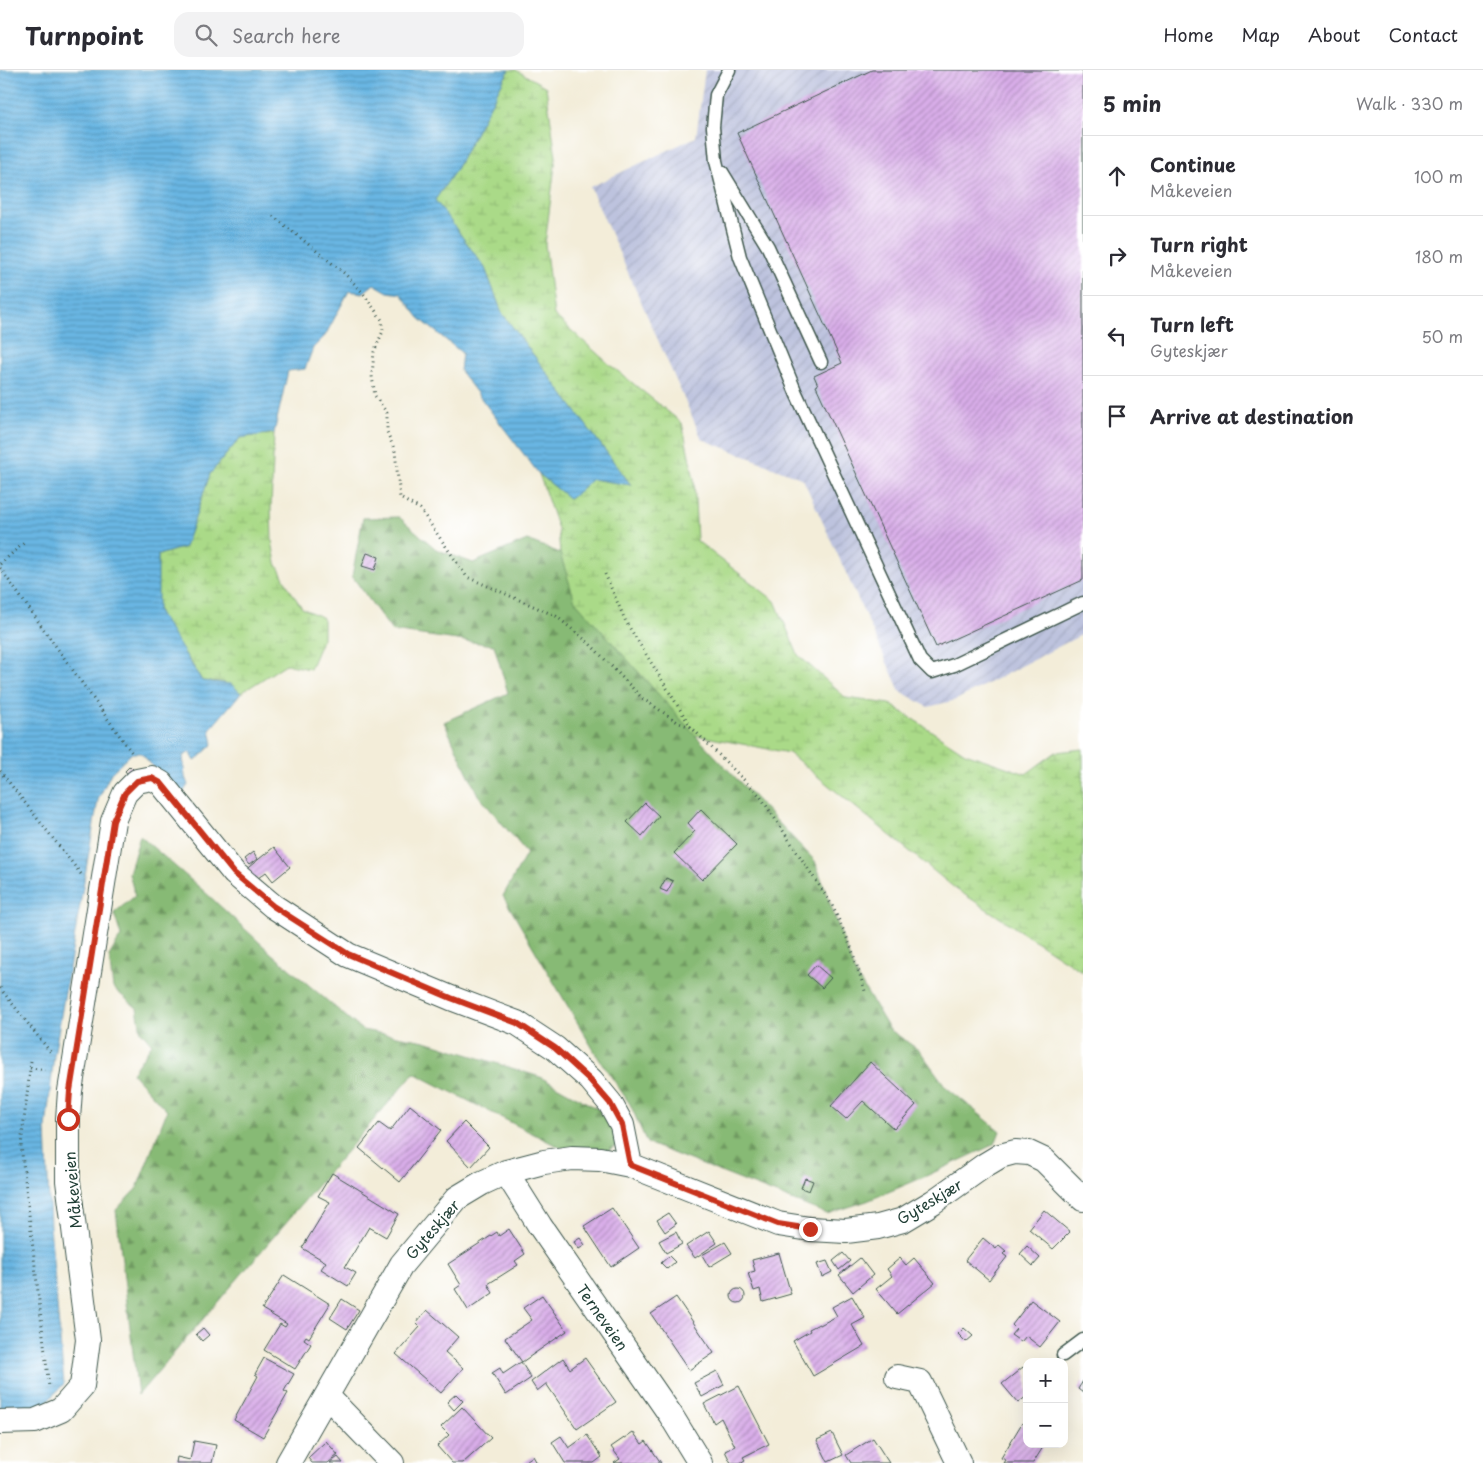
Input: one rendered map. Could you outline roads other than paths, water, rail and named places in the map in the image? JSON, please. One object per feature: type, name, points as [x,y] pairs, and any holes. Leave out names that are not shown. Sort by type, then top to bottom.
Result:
[{"type":"street","name":"Måkeveien","points":[[0,1422],[35,1421],[60,1410],[82,1386],[88,1340],[68,1181],[70,1091],[113,821],[125,793],[137,781],[152,778],[161,783],[234,873],[273,906],[290,917],[348,954],[451,998],[517,1023],[555,1048],[590,1080],[610,1103],[622,1125],[630,1165]]},
{"type":"street","name":"Gyteskjær","points":[[288,1463],[402,1264],[457,1198],[482,1183],[506,1172],[544,1162],[572,1158],[600,1159],[630,1165],[778,1224],[810,1229],[846,1231],[878,1227],[903,1220],[933,1202],[985,1165],[1000,1156],[1015,1152],[1029,1153],[1044,1160],[1083,1198]]},
{"type":"street","name":"Terneveien","points":[[506,1172],[540,1226],[670,1414],[700,1463]]},
{"type":"street","points":[[897,1377],[920,1382],[959,1463]]},
{"type":"street","points":[[327,1396],[392,1463]]},
{"type":"lane","points":[[729,70],[716,95],[713,127],[716,161],[740,257],[796,393],[920,660],[932,672],[954,665],[1083,603]]},
{"type":"lane","points":[[716,161],[768,247],[821,362]]},
{"type":"lane","points":[[1063,1355],[1083,1340]]},
{"type":"water","points":[[0,70],[509,70],[455,171],[435,200],[485,268],[502,313],[631,485],[592,479],[570,499],[539,474],[460,371],[462,353],[419,318],[401,294],[388,292],[374,284],[363,293],[349,291],[325,336],[313,348],[305,369],[288,371],[274,433],[240,438],[210,474],[185,547],[158,555],[158,611],[202,681],[231,684],[241,693],[210,729],[213,744],[195,761],[190,752],[183,756],[185,777],[188,785],[180,797],[141,753],[132,753],[111,773],[98,800],[54,1056],[46,1129],[50,1226],[64,1384],[39,1410],[0,1414]]}]
